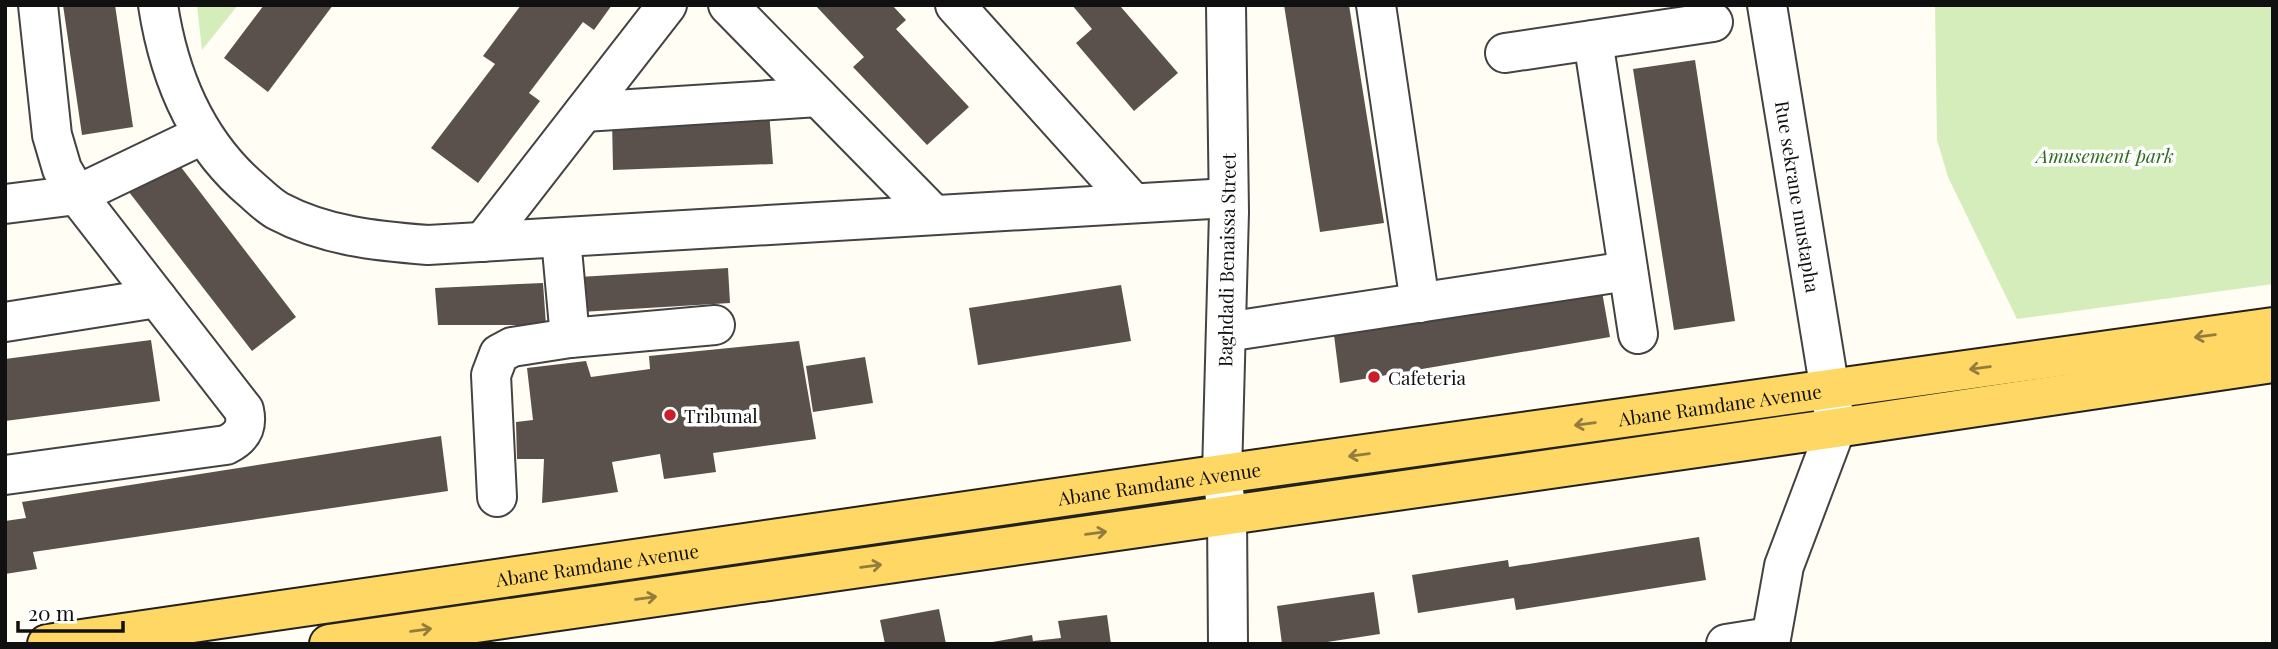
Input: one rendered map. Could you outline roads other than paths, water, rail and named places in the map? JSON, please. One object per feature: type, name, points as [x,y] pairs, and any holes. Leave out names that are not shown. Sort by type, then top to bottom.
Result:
[{"type":"main road","name":"Abane Ramdane Avenue","points":[[47,644],[1222,474],[2273,327]]},
{"type":"main road","name":"Abane Ramdane Avenue","points":[[329,644],[2273,363]]},
{"type":"street","points":[[5,475],[226,445],[238,439],[244,431],[246,420],[244,410],[77,195],[62,169],[52,135],[38,5]]},
{"type":"street","points":[[158,5],[162,35],[179,89],[202,135],[231,173],[276,210],[318,228],[366,241],[428,245],[1228,198]]},
{"type":"street","points":[[483,242],[667,5]]},
{"type":"street","points":[[728,5],[934,215]]},
{"type":"street","points":[[955,5],[1133,203]]},
{"type":"street","name":"Baghdadi Benaissa Street","points":[[1226,5],[1228,198],[1222,474],[1227,515],[1228,644]]},
{"type":"street","points":[[1376,5],[1420,303]]},
{"type":"street","name":"Rue sekrane mustapha","points":[[1767,5],[1836,428]]},
{"type":"street","points":[[1505,53],[1713,23]]},
{"type":"street","points":[[1593,40],[1637,334]]},
{"type":"street","points":[[584,112],[818,97]]},
{"type":"street","points":[[5,204],[77,195],[202,135]]},
{"type":"street","points":[[561,238],[570,338]]},
{"type":"street","points":[[1226,332],[1628,271]]},
{"type":"street","points":[[5,322],[158,298]]},
{"type":"street","points":[[497,497],[491,374],[499,354],[512,347],[570,338],[715,325]]},
{"type":"street","points":[[1726,644],[1770,640],[1784,566],[1836,428]]},
{"type":"place","name":"Cafeteria","points":[[1374,377]]},
{"type":"place","name":"Tribunal","points":[[670,415]]},
{"type":"park label","name":"Amusement park","points":[[2105,155]]}]
